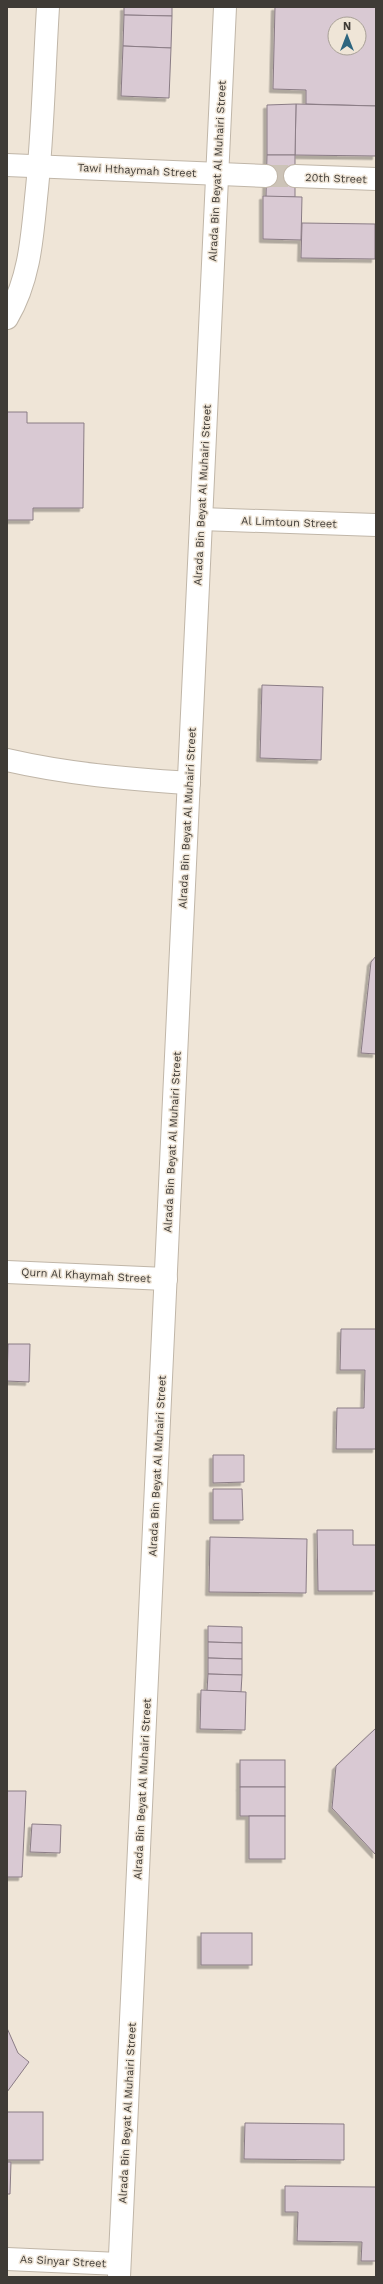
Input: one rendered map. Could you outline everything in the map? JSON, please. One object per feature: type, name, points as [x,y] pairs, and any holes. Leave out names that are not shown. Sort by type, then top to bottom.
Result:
[{"type":"street","points":[[7,318],[22,287],[28,267],[39,166],[48,7]]},
{"type":"street","name":"Alrada Bin Beyat Al Muhairi Street","points":[[119,2271],[225,7]]},
{"type":"street","name":"Tawi Hthaymah Street","points":[[7,165],[266,176]]},
{"type":"street","name":"20th Street","points":[[295,176],[376,179]]},
{"type":"street","name":"Al Limtoun Street","points":[[201,519],[376,525]]},
{"type":"street","points":[[7,760],[69,773],[112,778],[189,783]]},
{"type":"street","name":"Qurn Al Khaymah Street","points":[[7,1272],[166,1279]]},
{"type":"street","name":"As Sinyar Street","points":[[7,2259],[119,2271]]},
{"type":"building","points":[[124,7],[172,7],[172,16],[124,15]]},
{"type":"building","points":[[275,7],[376,7],[376,106],[306,104],[306,90],[273,89]]},
{"type":"building","points":[[124,15],[172,16],[171,48],[123,46]]},
{"type":"building","points":[[123,46],[171,48],[169,98],[121,96]]},
{"type":"building","points":[[296,104],[376,106],[376,156],[295,155]]},
{"type":"building","points":[[296,104],[295,155],[267,155],[267,105]]},
{"type":"building","points":[[267,155],[295,155],[295,197],[266,197]]},
{"type":"building","points":[[263,196],[302,197],[301,240],[263,239]]},
{"type":"building","points":[[302,223],[375,224],[375,259],[301,258]]},
{"type":"building","points":[[7,412],[27,412],[27,423],[84,423],[83,508],[33,508],[33,520],[7,520]]},
{"type":"building","points":[[262,685],[323,687],[321,760],[260,758]]},
{"type":"building","points":[[376,956],[376,1054],[361,1053],[371,962]]},
{"type":"building","points":[[341,1329],[376,1329],[376,1449],[336,1449],[337,1408],[364,1408],[365,1370],[340,1370]]},
{"type":"building","points":[[8,1344],[30,1344],[29,1382],[7,1381]]},
{"type":"building","points":[[213,1455],[244,1455],[244,1482],[213,1483]]},
{"type":"building","points":[[213,1489],[242,1489],[243,1520],[213,1520]]},
{"type":"building","points":[[317,1530],[353,1530],[353,1545],[376,1545],[376,1591],[318,1591]]},
{"type":"building","points":[[210,1537],[307,1539],[306,1593],[209,1592]]},
{"type":"building","points":[[208,1626],[242,1627],[242,1643],[208,1642]]},
{"type":"building","points":[[208,1642],[242,1643],[242,1659],[208,1658]]},
{"type":"building","points":[[208,1658],[242,1659],[242,1675],[208,1674]]},
{"type":"building","points":[[208,1674],[242,1675],[241,1692],[207,1691]]},
{"type":"building","points":[[201,1690],[246,1692],[245,1730],[200,1729]]},
{"type":"building","points":[[376,1728],[376,1855],[332,1808],[336,1766]]},
{"type":"building","points":[[240,1760],[285,1760],[285,1787],[240,1787]]},
{"type":"building","points":[[240,1787],[285,1787],[285,1816],[240,1816]]},
{"type":"building","points":[[7,1791],[26,1791],[22,1877],[7,1877]]},
{"type":"building","points":[[249,1816],[285,1816],[285,1859],[249,1859]]},
{"type":"building","points":[[32,1824],[61,1825],[60,1853],[30,1852]]},
{"type":"building","points":[[201,1933],[252,1933],[252,1965],[201,1965]]},
{"type":"building","points":[[7,2028],[18,2053],[29,2062],[7,2092]]},
{"type":"building","points":[[7,2112],[43,2112],[43,2160],[7,2160]]},
{"type":"building","points":[[245,2123],[344,2124],[344,2160],[244,2159]]},
{"type":"building","points":[[7,2162],[11,2162],[10,2194],[7,2194]]},
{"type":"building","points":[[285,2186],[376,2187],[376,2261],[361,2261],[362,2242],[297,2241],[298,2212],[285,2212]]},
{"type":"tunnel","points":[[266,176],[295,176]]}]
